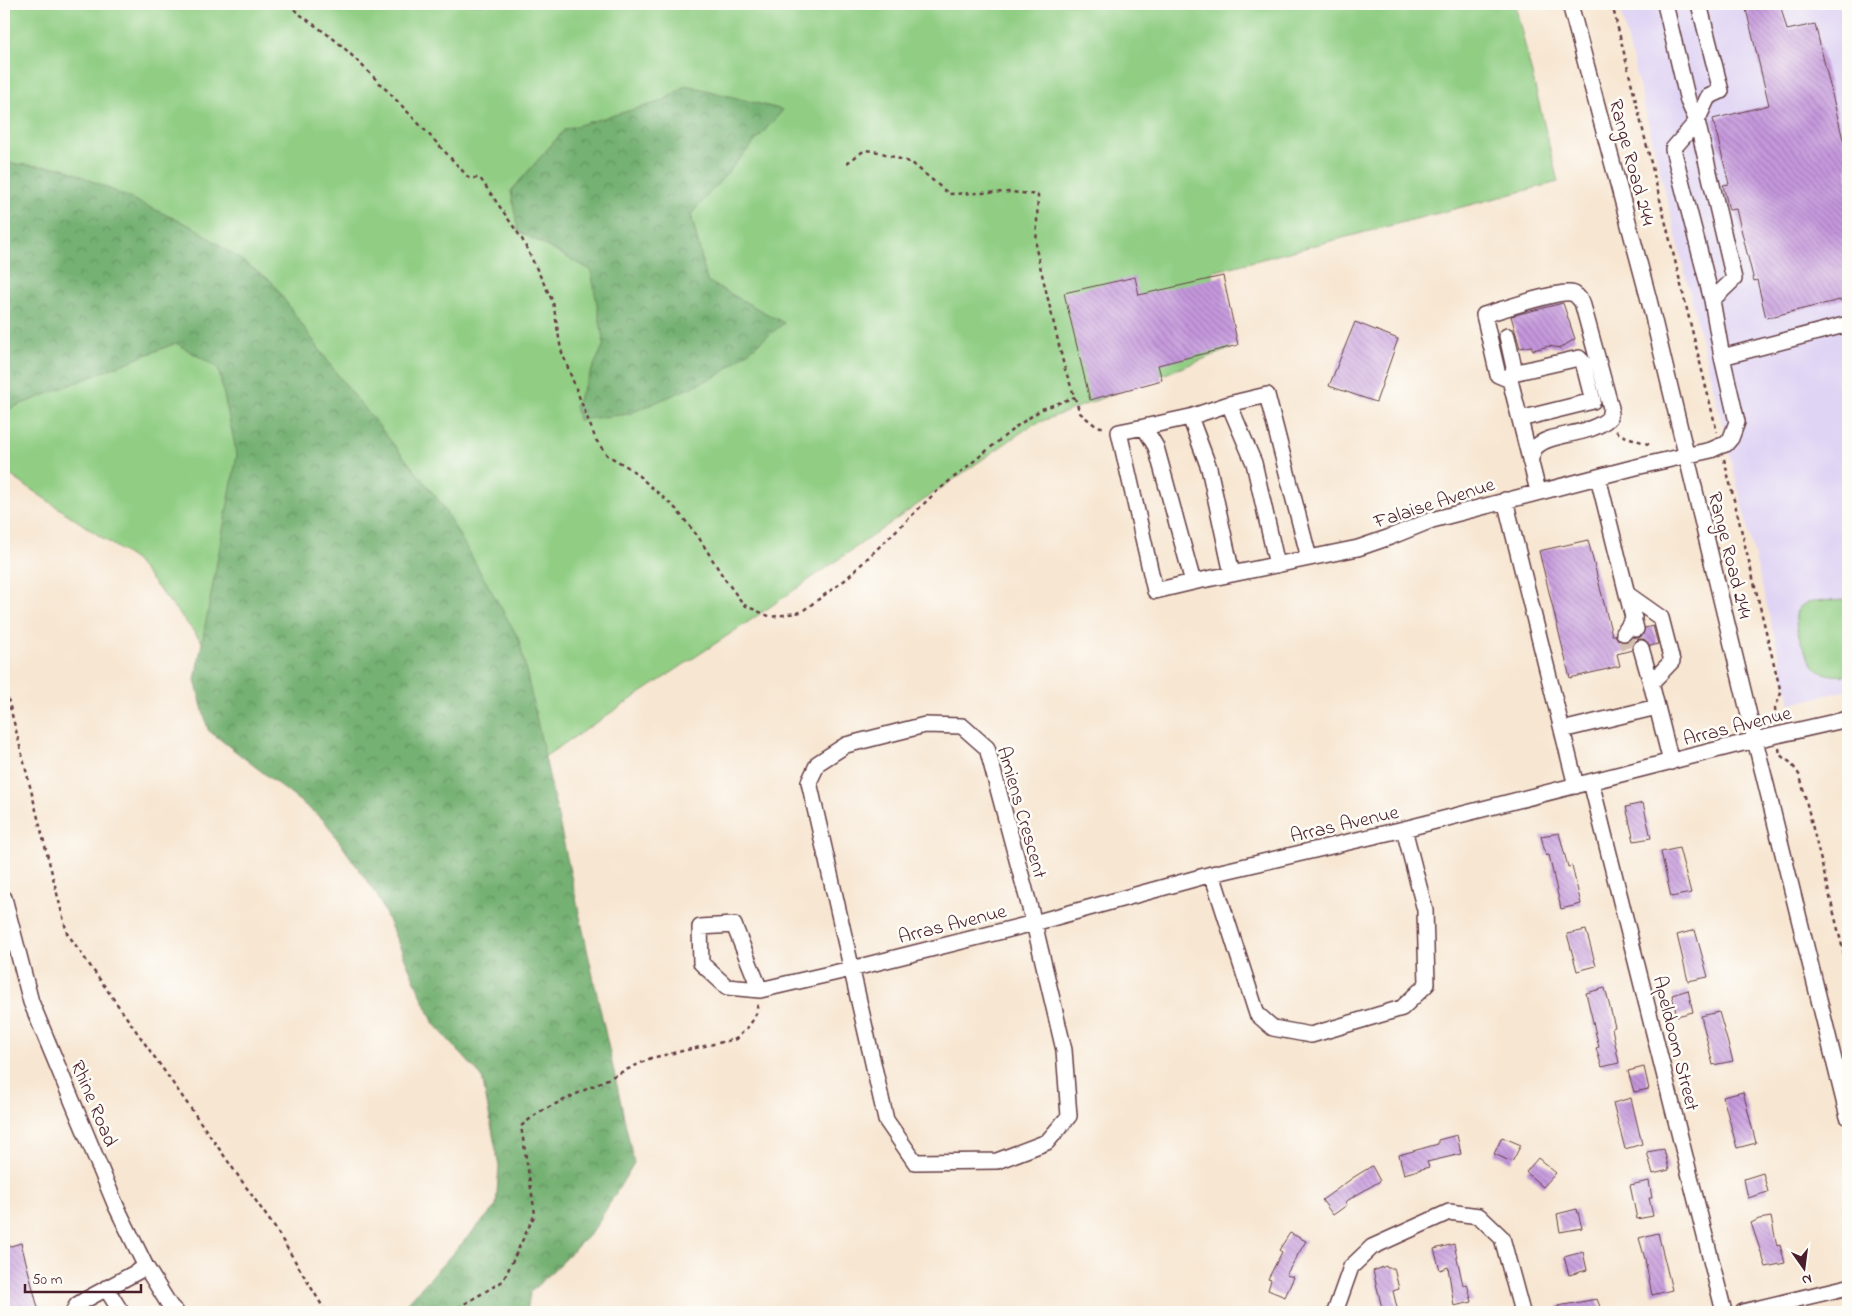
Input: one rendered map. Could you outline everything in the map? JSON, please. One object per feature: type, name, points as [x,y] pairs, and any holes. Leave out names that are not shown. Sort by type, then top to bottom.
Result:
[{"type":"street","name":"Range Road 244","points":[[1570,4],[1649,300],[1848,1117]]},
{"type":"street","points":[[1665,4],[1688,101],[1697,120],[1734,278],[1712,300]]},
{"type":"street","points":[[1698,4],[1722,91],[1708,97],[1697,120],[1673,149],[1712,300],[1722,357],[1737,422],[1732,438],[1726,444],[1720,446]]},
{"type":"street","points":[[1520,419],[1593,401],[1583,362],[1579,358],[1511,377],[1498,375],[1484,315],[1554,295],[1568,292],[1576,294],[1582,302],[1611,408],[1609,418],[1595,428],[1542,442],[1534,448],[1530,461]]},
{"type":"street","points":[[1722,357],[1848,324]]},
{"type":"street","points":[[1507,336],[1514,368],[1511,377],[1538,492]]},
{"type":"street","points":[[1119,432],[1190,417],[1229,404],[1268,395],[1293,467],[1309,558]]},
{"type":"street","points":[[1229,404],[1254,464],[1277,565]]},
{"type":"street","points":[[1190,417],[1209,468],[1232,574]]},
{"type":"street","points":[[1144,428],[1156,448],[1193,582]]},
{"type":"street","name":"Falaise Avenue","points":[[1119,432],[1155,591],[1358,548],[1432,520],[1720,446]]},
{"type":"street","points":[[1598,477],[1627,594],[1631,627]]},
{"type":"street","points":[[1505,500],[1576,786]]},
{"type":"street","points":[[1627,594],[1661,618],[1672,661],[1651,683]]},
{"type":"street","points":[[1635,649],[1646,667],[1671,762]]},
{"type":"street","points":[[1562,730],[1657,706]]},
{"type":"street","name":"Arras Avenue","points":[[760,990],[734,925],[700,927],[701,963],[727,987],[760,990],[1034,923],[1212,874],[1404,829],[1755,740],[1848,719]]},
{"type":"street","name":"Amiens Crescent","points":[[925,725],[962,726],[987,748],[1034,923],[1064,1050],[1069,1116],[1047,1142],[997,1161],[916,1162],[886,1120],[850,969],[809,782],[818,763],[846,745],[925,725]]},
{"type":"street","name":"Apeldoom Street","points":[[1591,782],[1724,1312]]},
{"type":"street","points":[[1212,874],[1257,1014],[1273,1028],[1311,1034],[1402,1008],[1427,984],[1425,910],[1404,829]]},
{"type":"street","name":"Rhine Road","points":[[4,898],[31,1002],[116,1206],[146,1267],[170,1306],[176,1312]]},
{"type":"street","points":[[1335,1312],[1351,1267],[1372,1246],[1449,1212],[1479,1216],[1502,1238],[1522,1312]]},
{"type":"street","points":[[73,1312],[76,1305],[146,1267]]},
{"type":"street","points":[[1743,1312],[1848,1286]]},
{"type":"street","points":[[106,1288],[121,1312]]},
{"type":"path","points":[[288,4],[302,17],[340,44],[413,117],[469,178],[480,178],[522,239],[553,302],[561,350],[596,440],[607,455],[631,468],[676,509],[699,538],[724,578],[744,605],[771,617],[801,612],[845,580],[936,492],[1017,426],[1042,409],[1075,397]]},
{"type":"path","points":[[1612,4],[1781,693],[1775,708],[1780,756],[1791,763],[1800,776],[1848,970]]},
{"type":"path","points":[[847,163],[865,150],[879,152],[912,163],[949,194],[1012,192],[1038,195],[1036,249],[1064,366],[1080,413],[1096,426],[1119,432]]},
{"type":"path","points":[[1605,422],[1621,435],[1640,443],[1648,444],[1653,463]]},
{"type":"path","points":[[4,683],[67,933],[275,1228],[326,1312]]},
{"type":"path","points":[[451,1312],[503,1281],[534,1214],[521,1126],[539,1112],[651,1058],[736,1039],[750,1025],[756,1014],[760,990]]},
{"type":"shaded area","points":[[1619,4],[1848,4],[1848,690],[1791,704]]},
{"type":"green space","points":[[4,4],[1515,4],[1558,182],[1212,272],[1230,349],[1032,425],[751,620],[384,863],[135,560],[4,471]]},
{"type":"green space","points":[[686,85],[783,110],[691,214],[707,281],[784,323],[719,375],[629,414],[578,420],[575,406],[604,344],[591,270],[518,231],[511,191],[565,129],[663,101]]},
{"type":"green space","points":[[4,163],[64,168],[195,228],[271,281],[337,374],[440,502],[519,639],[634,1163],[593,1231],[530,1293],[527,1312],[399,1312],[496,1206],[499,1166],[482,1077],[434,1024],[377,895],[324,820],[208,730],[195,680],[237,455],[218,368],[176,343],[4,411]]},
{"type":"green space","points":[[1848,597],[1848,675],[1821,672],[1809,658],[1800,639],[1796,620],[1797,612],[1800,607],[1812,601],[1836,601]]},
{"type":"building","points":[[1769,4],[1780,4],[1787,30],[1815,24],[1848,160],[1848,298],[1766,318],[1757,280],[1754,281],[1736,209],[1729,210],[1723,185],[1729,184],[1713,119],[1769,105],[1746,9]]},
{"type":"building","points":[[1223,276],[1238,345],[1158,365],[1162,380],[1090,400],[1064,293],[1135,277],[1139,295]]},
{"type":"building","points":[[1563,303],[1575,339],[1560,348],[1549,346],[1533,350],[1531,346],[1520,348],[1511,316]]},
{"type":"building","points":[[1355,322],[1398,339],[1376,402],[1329,386]]},
{"type":"building","points":[[1588,540],[1612,635],[1615,635],[1619,641],[1628,642],[1632,637],[1638,638],[1642,636],[1645,628],[1653,626],[1658,644],[1650,646],[1644,639],[1638,639],[1632,645],[1632,650],[1617,654],[1620,666],[1570,678],[1539,551]]},
{"type":"building","points":[[1643,803],[1651,838],[1634,841],[1626,807]]},
{"type":"building","points":[[1559,833],[1568,867],[1572,866],[1581,904],[1561,909],[1549,855],[1546,856],[1541,836]]},
{"type":"building","points":[[1679,848],[1691,893],[1671,897],[1661,852]]},
{"type":"building","points":[[1586,930],[1596,966],[1577,971],[1567,934]]},
{"type":"building","points":[[1695,930],[1708,977],[1688,981],[1677,935]]},
{"type":"building","points":[[1605,988],[1615,1027],[1612,1028],[1619,1063],[1602,1067],[1596,1048],[1599,1047],[1586,993]]},
{"type":"building","points":[[1688,990],[1693,1012],[1677,1016],[1672,995]]},
{"type":"building","points":[[1719,1012],[1733,1061],[1713,1065],[1701,1016]]},
{"type":"building","points":[[1644,1067],[1649,1089],[1634,1092],[1628,1071]]},
{"type":"building","points":[[1743,1092],[1756,1143],[1737,1148],[1723,1097]]},
{"type":"building","points":[[1631,1098],[1642,1144],[1625,1149],[1613,1103]]},
{"type":"building","points":[[1457,1135],[1461,1154],[1427,1162],[1429,1167],[1404,1174],[1399,1155],[1438,1144],[1438,1140]]},
{"type":"building","points":[[1502,1137],[1521,1145],[1512,1162],[1494,1154]]},
{"type":"building","points":[[1664,1149],[1669,1170],[1653,1174],[1647,1152]]},
{"type":"building","points":[[1538,1158],[1556,1173],[1543,1187],[1526,1172]]},
{"type":"building","points":[[1372,1166],[1380,1181],[1345,1202],[1347,1205],[1333,1215],[1322,1200]]},
{"type":"building","points":[[1763,1173],[1768,1192],[1748,1198],[1744,1179]]},
{"type":"building","points":[[1649,1181],[1652,1198],[1649,1198],[1653,1216],[1637,1219],[1630,1185]]},
{"type":"building","points":[[1577,1209],[1582,1228],[1560,1232],[1557,1214]]},
{"type":"building","points":[[1771,1217],[1777,1246],[1780,1245],[1785,1263],[1766,1267],[1751,1223],[1759,1219]]},
{"type":"building","points":[[1290,1233],[1306,1241],[1286,1275],[1294,1277],[1285,1297],[1268,1290],[1271,1280],[1268,1279],[1282,1252],[1279,1250]]},
{"type":"building","points":[[1658,1233],[1672,1290],[1652,1295],[1639,1238]]},
{"type":"building","points":[[21,1243],[39,1312],[4,1312],[4,1248]]},
{"type":"building","points":[[1454,1244],[1463,1285],[1467,1284],[1472,1302],[1454,1306],[1448,1267],[1440,1270],[1434,1249]]},
{"type":"building","points":[[1583,1252],[1587,1270],[1569,1275],[1564,1257]]},
{"type":"building","points":[[1386,1266],[1387,1268],[1394,1268],[1399,1289],[1393,1291],[1398,1312],[1383,1312],[1373,1271]]},
{"type":"building","points":[[1597,1299],[1602,1312],[1559,1312],[1558,1306]]},
{"type":"tunnel","points":[[1624,633],[1629,651]]}]
